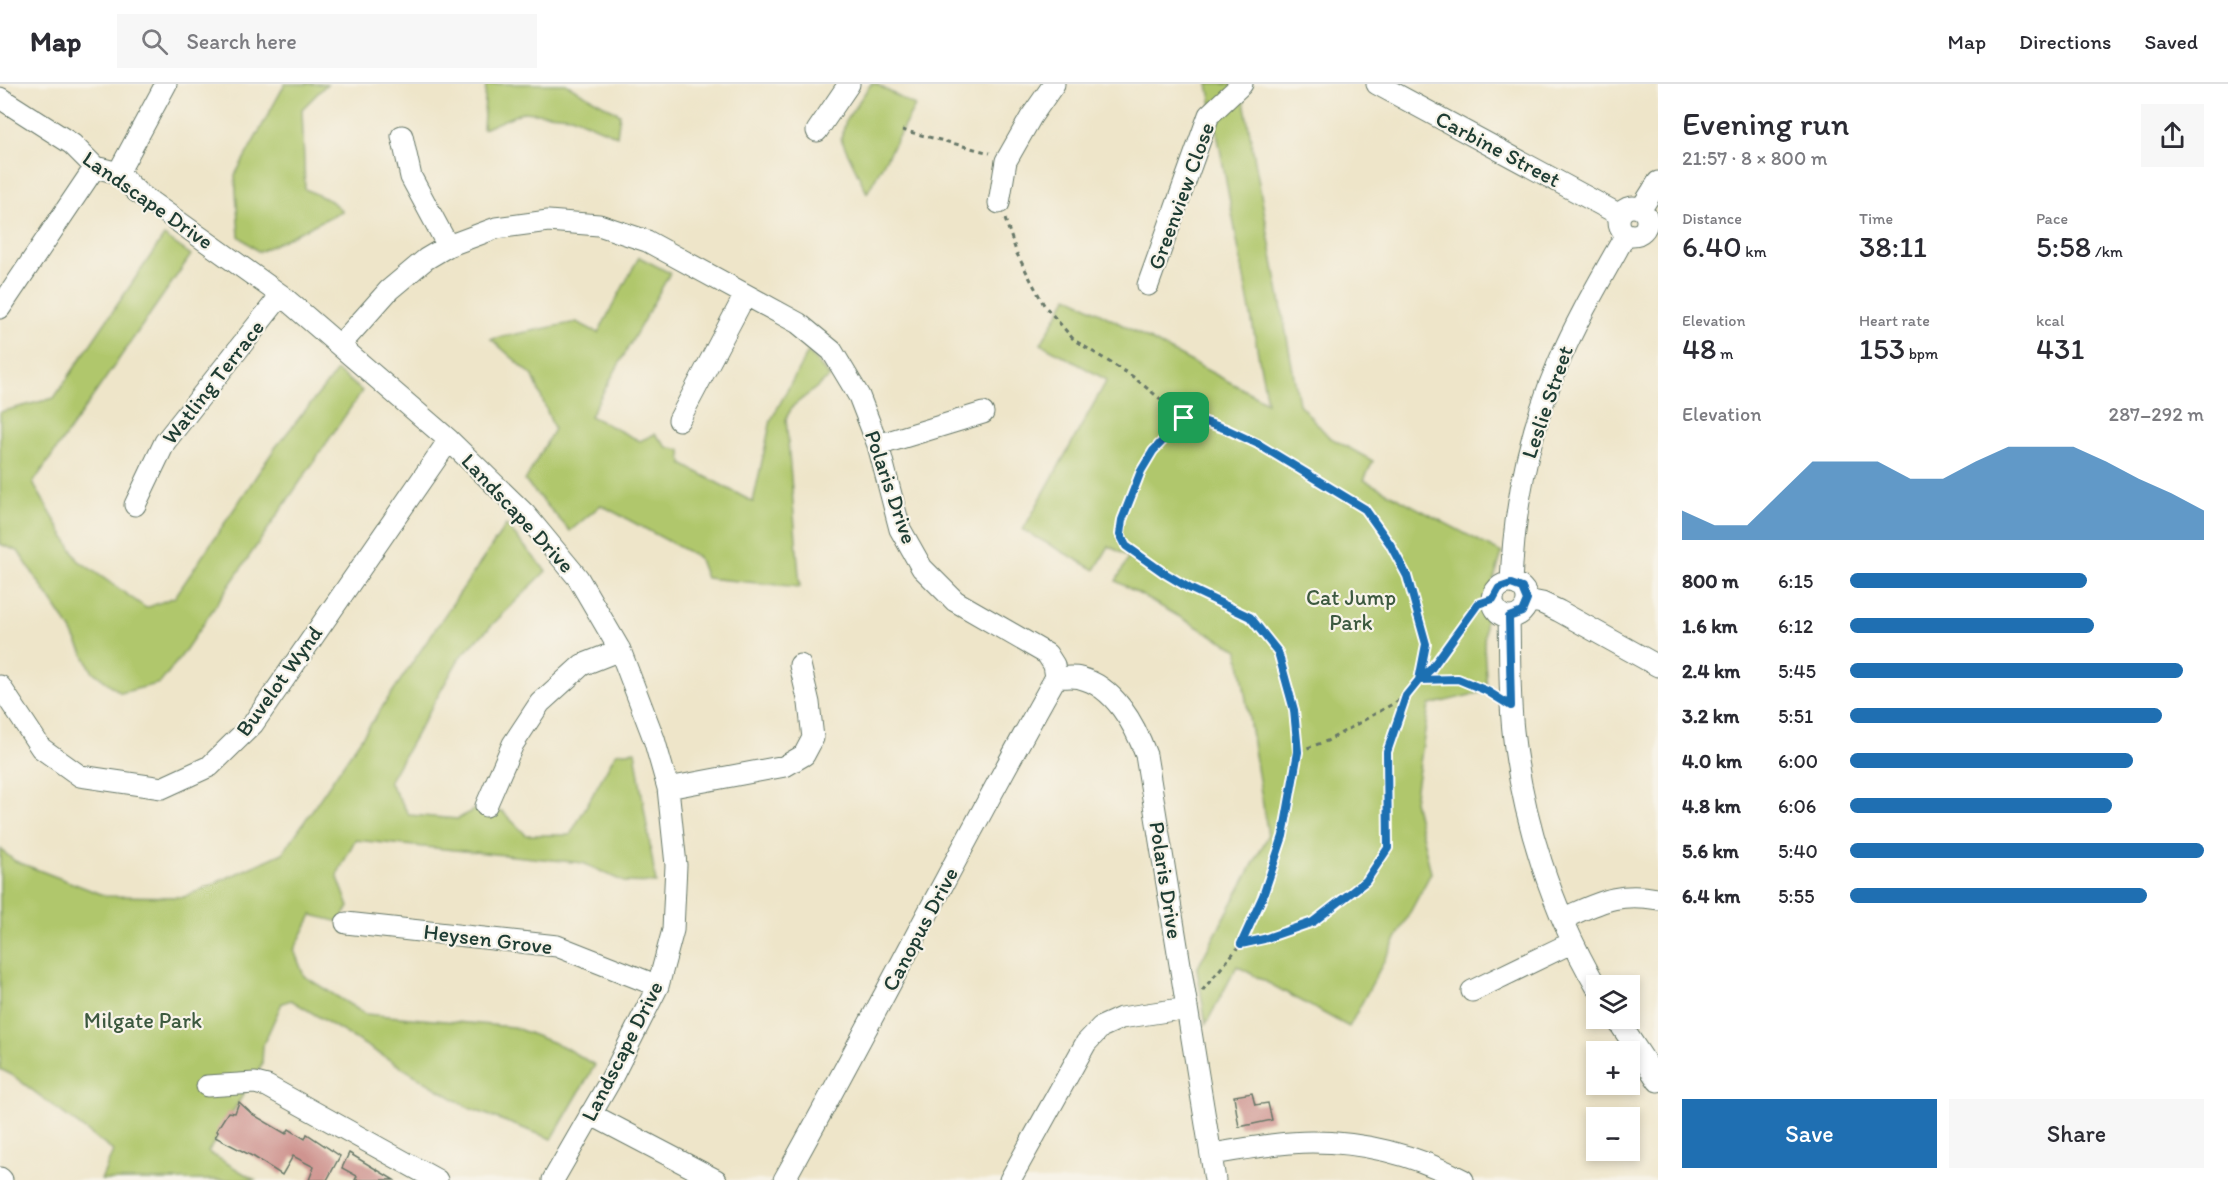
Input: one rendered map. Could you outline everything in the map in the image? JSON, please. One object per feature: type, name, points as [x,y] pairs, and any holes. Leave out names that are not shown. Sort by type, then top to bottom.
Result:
[{"type":"street","points":[[118,173],[166,84]]},
{"type":"street","points":[[817,131],[849,84]]},
{"type":"street","points":[[999,203],[1008,158],[1030,117],[1054,84]]},
{"type":"street","name":"Greenview Close","points":[[1148,285],[1209,115],[1242,84]]},
{"type":"street","name":"Carbine Street","points":[[1377,84],[1623,225]]},
{"type":"street","name":"Landscape Drive","points":[[0,98],[72,144],[94,167],[118,173],[137,192],[281,296],[449,440],[525,514],[578,578],[620,650],[654,739],[668,788],[676,876],[673,930],[658,986],[610,1081],[553,1180]]},
{"type":"street","points":[[402,136],[411,177],[448,246]]},
{"type":"street","points":[[0,308],[94,167]]},
{"type":"street","points":[[1623,225],[1637,235],[1646,228],[1647,218],[1641,209],[1658,182]]},
{"type":"street","name":"Polaris Drive","points":[[340,345],[389,290],[426,259],[448,246],[496,228],[548,221],[599,225],[647,241],[798,323],[832,351],[858,396],[878,445],[900,529],[922,568],[955,601],[1047,654],[1054,665],[1056,677],[1080,678],[1103,688],[1138,732],[1146,755],[1215,1180]]},
{"type":"street","name":"Leslie Street","points":[[1511,584],[1512,547],[1523,473],[1539,418],[1557,365],[1623,225]]},
{"type":"street","points":[[679,420],[745,295]]},
{"type":"street","name":"Watling Terrace","points":[[135,505],[165,441],[281,296]]},
{"type":"street","points":[[878,445],[983,413]]},
{"type":"street","name":"Buvelot Wynd","points":[[0,686],[41,748],[80,776],[162,788],[210,766],[253,724],[449,440]]},
{"type":"street","points":[[1511,584],[1522,588],[1527,600],[1522,612],[1509,617],[1497,611],[1493,599],[1499,588],[1511,584]]},
{"type":"street","points":[[1527,600],[1542,603],[1559,611],[1658,666]]},
{"type":"street","points":[[1509,617],[1513,734],[1527,806],[1540,855],[1563,918],[1590,975]]},
{"type":"street","points":[[486,806],[513,744],[540,703],[582,665],[620,650]]},
{"type":"street","points":[[668,788],[785,766],[804,755],[813,738],[810,703],[800,665]]},
{"type":"street","name":"Canopus Drive","points":[[784,1180],[856,1052],[998,781],[1056,677]]},
{"type":"street","points":[[1563,918],[1622,896],[1658,899]]},
{"type":"street","name":"Heysen Grove","points":[[346,923],[557,946],[658,986]]},
{"type":"street","points":[[1472,991],[1574,942]]},
{"type":"street","points":[[1010,1180],[1086,1043],[1101,1027],[1121,1018],[1187,1008]]},
{"type":"street","points":[[1623,1029],[1658,1081]]},
{"type":"street","points":[[207,1086],[255,1083],[267,1086],[437,1180]]},
{"type":"street","points":[[591,1114],[716,1180]]},
{"type":"street","points":[[1211,1154],[1292,1143],[1333,1143],[1398,1154],[1463,1180]]},
{"type":"path","points":[[902,130],[1008,158]]},
{"type":"path","points":[[999,203],[1017,254],[1044,305],[1074,340],[1132,376],[1184,418],[1194,418],[1226,429],[1258,444],[1365,509],[1390,544],[1407,576],[1426,644],[1419,680]]},
{"type":"path","points":[[1184,418],[1153,451],[1141,471],[1122,520],[1120,534],[1126,546],[1164,573],[1189,588],[1250,617],[1278,652],[1294,710],[1298,752],[1283,836],[1263,896],[1241,944],[1187,1008]]},
{"type":"path","points":[[1241,944],[1264,939],[1313,922],[1366,881],[1388,848],[1387,752],[1406,696],[1431,669],[1478,604],[1493,599]]},
{"type":"path","points":[[1419,680],[1458,679],[1487,691],[1511,706]]},
{"type":"path","points":[[1298,752],[1327,741],[1406,696]]},
{"type":"green space","points":[[285,84],[327,84],[302,109],[305,189],[331,201],[342,211],[259,252],[239,236],[235,175]]},
{"type":"green space","points":[[486,84],[566,84],[620,114],[617,136],[571,116],[523,112],[483,129]]},
{"type":"green space","points":[[871,84],[876,84],[915,106],[867,193],[841,139],[846,120]]},
{"type":"green space","name":"Cat Jump Park","points":[[1208,84],[1241,84],[1299,404],[1329,437],[1373,461],[1364,480],[1502,553],[1486,604],[1484,646],[1487,691],[1429,705],[1414,801],[1431,873],[1349,1027],[1237,966],[1206,1024],[1197,969],[1268,836],[1238,650],[1116,581],[1129,557],[1109,546],[1095,570],[1023,530],[1107,380],[1041,344],[1068,296],[1267,402]]},
{"type":"green space","points":[[164,236],[191,255],[33,483],[78,560],[146,608],[175,597],[275,448],[337,371],[362,391],[182,655],[160,683],[121,693],[92,671],[71,630],[18,551],[0,544],[0,412],[54,398]]},
{"type":"green space","points":[[639,257],[670,273],[590,416],[640,441],[655,434],[667,447],[681,450],[682,464],[753,502],[771,420],[808,352],[830,377],[793,406],[786,418],[800,587],[706,578],[698,557],[601,505],[570,531],[525,481],[554,429],[533,376],[491,339],[577,322],[598,333]]},
{"type":"green space","name":"Milgate Park","points":[[506,525],[546,571],[460,657],[389,782],[409,815],[458,819],[475,809],[488,814],[502,811],[526,835],[570,835],[616,753],[635,751],[656,883],[624,882],[583,863],[355,840],[337,875],[349,907],[340,922],[312,915],[294,950],[304,976],[365,1014],[513,1027],[562,1046],[595,1065],[552,1139],[469,1108],[291,1000],[282,1003],[263,1045],[262,1064],[208,1152],[255,1180],[101,1180],[113,1151],[12,1075],[0,1069],[0,849],[15,861],[106,896],[184,897],[283,853]]},
{"type":"building","points":[[1252,1093],[1255,1105],[1268,1103],[1272,1120],[1239,1127],[1234,1096]]},
{"type":"building","points":[[239,1102],[252,1114],[286,1134],[289,1129],[305,1139],[307,1134],[340,1156],[327,1180],[309,1180],[314,1167],[293,1156],[282,1175],[254,1157],[215,1137],[218,1132],[216,1131],[228,1112],[235,1113]]},
{"type":"building","points":[[349,1153],[394,1180],[355,1180],[357,1176],[342,1168]]},
{"type":"route","points":[[1184,418],[1153,451],[1141,471],[1132,490],[1120,534],[1126,546],[1164,573],[1189,588],[1250,617],[1278,652],[1294,710],[1298,752],[1283,836],[1263,896],[1241,944],[1264,939],[1313,922],[1366,881],[1388,848],[1387,752],[1406,696],[1419,680],[1431,669],[1478,604],[1493,599],[1495,593],[1505,584],[1522,588],[1527,600],[1522,612],[1509,617],[1511,706],[1487,691],[1458,679],[1419,680],[1426,644],[1407,576],[1390,544],[1365,509],[1258,444],[1226,429],[1194,418],[1184,418]]}]
